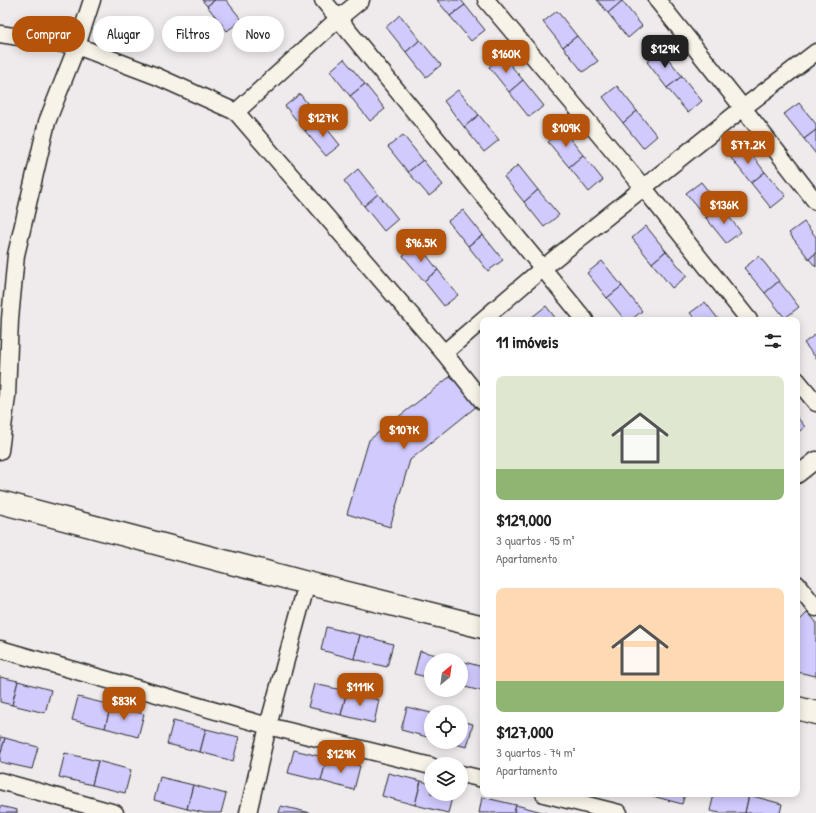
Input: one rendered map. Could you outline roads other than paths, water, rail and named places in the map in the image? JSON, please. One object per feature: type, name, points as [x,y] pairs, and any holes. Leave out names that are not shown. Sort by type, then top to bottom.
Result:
[{"type":"street","points":[[85,21],[92,0]]},
{"type":"street","points":[[323,0],[583,317]]},
{"type":"street","points":[[236,112],[339,18],[361,0]]},
{"type":"street","points":[[486,0],[643,187],[747,317]]},
{"type":"street","points":[[657,0],[816,202]]},
{"type":"street","points":[[0,34],[12,36]]},
{"type":"street","points":[[85,49],[156,76],[236,112],[444,353],[480,398]]},
{"type":"street","points":[[0,450],[7,396],[10,319],[16,254],[48,122],[75,52]]},
{"type":"street","points":[[486,317],[543,268],[643,187],[816,52]]},
{"type":"street","points":[[444,353],[480,322]]},
{"type":"street","points":[[800,384],[816,403]]},
{"type":"street","points":[[800,473],[816,460]]},
{"type":"street","points":[[0,502],[307,583],[480,626]]},
{"type":"street","points":[[248,813],[268,726],[307,583]]},
{"type":"street","points":[[800,588],[816,608]]},
{"type":"street","points":[[0,649],[268,726],[424,764]]},
{"type":"street","points":[[800,709],[816,713]]},
{"type":"street","points":[[468,776],[480,778]]},
{"type":"street","points":[[0,781],[115,813]]},
{"type":"street","points":[[555,797],[619,813]]}]
